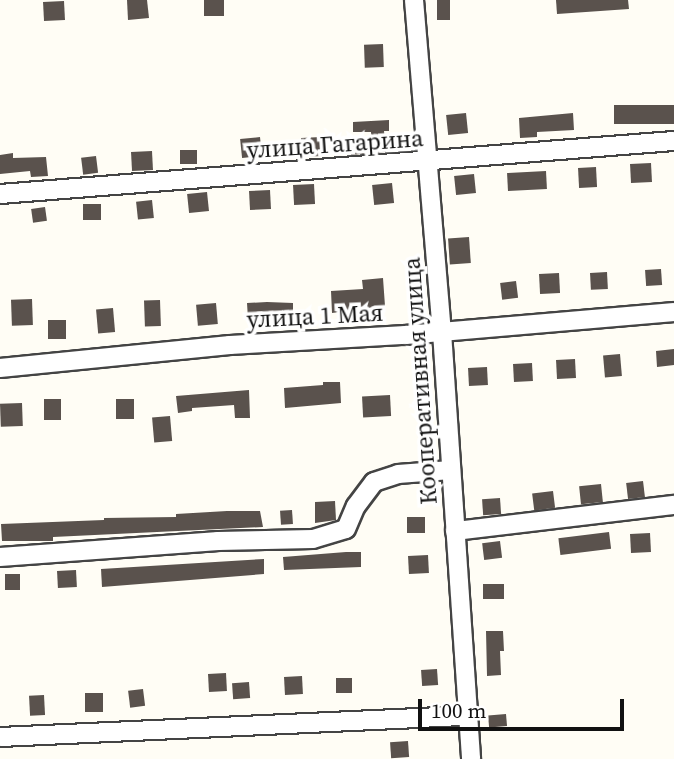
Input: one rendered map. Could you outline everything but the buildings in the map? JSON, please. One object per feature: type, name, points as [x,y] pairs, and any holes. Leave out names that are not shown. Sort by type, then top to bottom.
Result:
[{"type":"street","name":"Кооперативная улица","points":[[414,0],[442,332],[471,759]]},
{"type":"street","name":"улица Гагарина","points":[[0,194],[674,141]]},
{"type":"street","name":"улица 1 Мая","points":[[0,368],[230,345],[442,332],[674,312]]},
{"type":"street","points":[[0,557],[218,541],[313,539],[346,529],[356,506],[374,482],[398,474],[451,470]]},
{"type":"street","points":[[455,531],[674,505]]},
{"type":"street","points":[[0,737],[467,716]]}]
